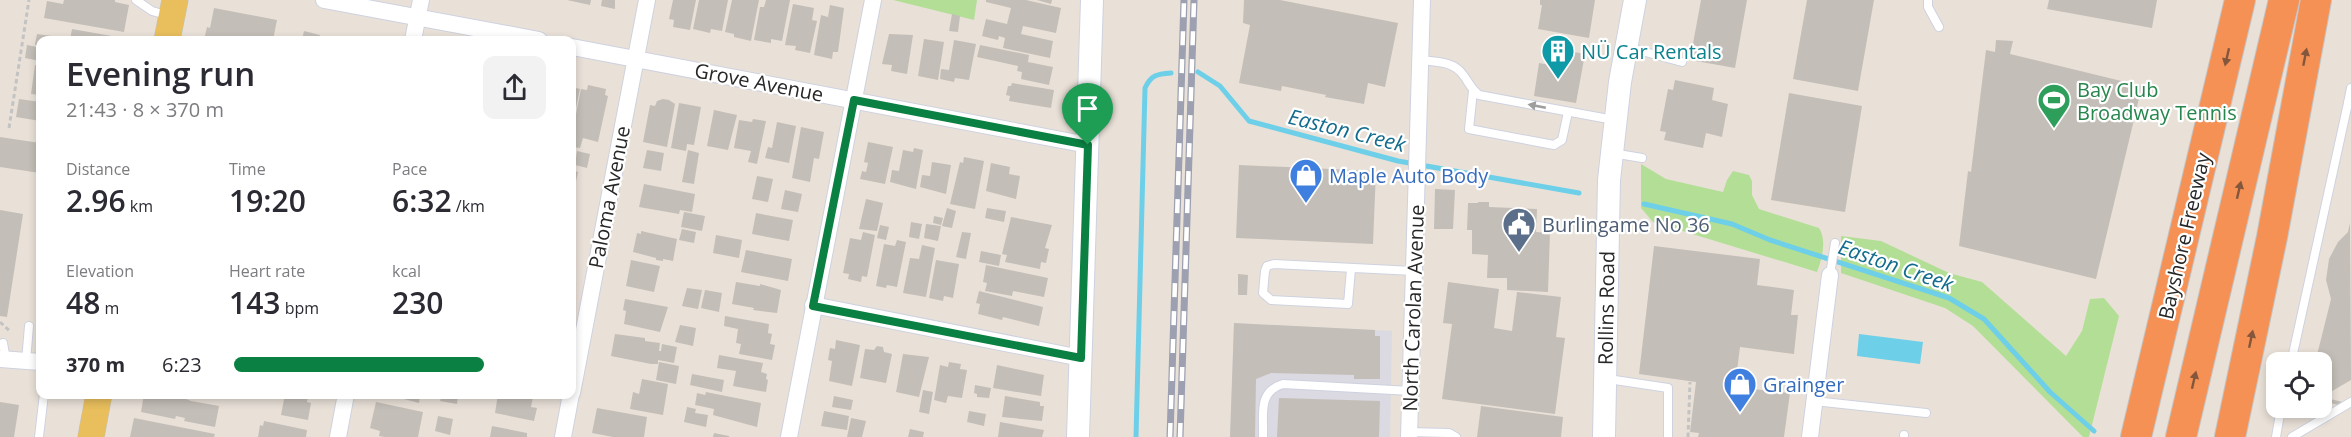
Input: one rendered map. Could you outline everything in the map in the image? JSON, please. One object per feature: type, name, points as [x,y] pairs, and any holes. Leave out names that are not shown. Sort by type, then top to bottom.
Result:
[{"type":"highway","name":"Bayshore Freeway","points":[[2137,432],[2240,0]]},
{"type":"highway","points":[[2181,437],[2284,0]]},
{"type":"highway","points":[[2230,437],[2258,308],[2316,0]]},
{"type":"main road","points":[[1078,437],[1092,0]]},
{"type":"main road","name":"Rollins Road","points":[[1604,437],[1611,153],[1635,0]]},
{"type":"main road","points":[[92,437],[98,399]]},
{"type":"street","points":[[324,0],[517,36]]},
{"type":"street","points":[[414,36],[421,0]]},
{"type":"street","name":"Paloma Avenue","points":[[576,368],[647,0]]},
{"type":"street","points":[[789,437],[873,0]]},
{"type":"street","name":"North Carolan Avenue","points":[[1409,434],[1422,0]]},
{"type":"street","name":"Grove Avenue","points":[[576,47],[1088,145]]},
{"type":"street","points":[[1810,437],[1830,275]]},
{"type":"street","points":[[813,306],[1081,358]]},
{"type":"street","points":[[3,354],[33,362]]},
{"type":"street","points":[[338,437],[345,399]]},
{"type":"street","name":"Paloma Avenue","points":[[563,437],[570,399]]},
{"type":"lane","points":[[136,0],[152,11],[171,19]]},
{"type":"lane","points":[[1928,0],[1928,7],[1939,27]]},
{"type":"lane","points":[[1626,46],[1682,62]]},
{"type":"lane","points":[[1420,60],[1453,64],[1462,72],[1473,91],[1479,95],[1615,120]]},
{"type":"lane","points":[[2293,352],[2351,88]]},
{"type":"lane","points":[[1473,91],[1469,129],[1554,145],[1562,140],[1568,112]]},
{"type":"lane","points":[[1611,153],[1642,158]]},
{"type":"lane","points":[[1830,275],[1835,243]]},
{"type":"lane","points":[[1351,269],[1348,304],[1271,300],[1263,293],[1265,271],[1268,266],[1274,264],[1414,271]]},
{"type":"lane","points":[[29,327],[33,362]]},
{"type":"lane","points":[[1605,379],[1668,388],[1668,437]]},
{"type":"lane","points":[[1263,437],[1264,402],[1266,394],[1273,387],[1283,384],[1411,391]]},
{"type":"lane","points":[[39,437],[43,399]]},
{"type":"lane","points":[[1814,401],[1926,413]]},
{"type":"lane","points":[[2292,437],[2351,402]]},
{"type":"lane","points":[[2276,437],[2279,418]]},
{"type":"lane","points":[[1409,434],[1449,433],[1456,437]]},
{"type":"path","points":[[9,128],[29,0]]},
{"type":"path","points":[[1688,437],[1690,382]]},
{"type":"shaded area","points":[[1234,323],[1392,331],[1390,437],[1230,437]]},
{"type":"green space","points":[[893,0],[977,0],[974,20]]},
{"type":"green space","points":[[1641,164],[1666,179],[1723,192],[1733,171],[1749,175],[1752,181],[1752,195],[1759,209],[1819,228],[1823,244],[1817,272],[1653,222],[1641,208]]},
{"type":"green space","points":[[1841,236],[1881,241],[1949,273],[1982,282],[2066,356],[2082,331],[2090,299],[2104,298],[2119,316],[2089,437],[2083,437],[1973,326],[1945,308],[1841,273]]},
{"type":"water","points":[[1859,334],[1923,342],[1920,364],[1857,356]]},
{"type":"building","points":[[64,0],[115,0],[115,2],[129,5],[124,32],[44,18],[47,1],[63,4]]},
{"type":"building","points":[[567,0],[591,0],[590,5]]},
{"type":"building","points":[[602,0],[615,0],[615,9],[601,6]]},
{"type":"building","points":[[673,0],[696,0],[690,30],[673,27],[674,20],[669,19]]},
{"type":"building","points":[[699,0],[728,0],[722,31],[711,29],[710,33],[693,29]]},
{"type":"building","points":[[732,0],[759,0],[751,41],[725,32]]},
{"type":"building","points":[[766,0],[790,0],[782,41],[771,39],[771,43],[754,40],[760,7],[764,7]]},
{"type":"building","points":[[986,0],[1026,0],[1061,8],[1056,33],[1023,26],[1021,34],[1053,41],[1050,58],[1003,48],[1005,38],[999,36],[998,40],[982,36],[986,19],[1007,24],[1011,8],[986,2]]},
{"type":"building","points":[[1037,0],[1052,0],[1051,4]]},
{"type":"building","points":[[1244,0],[1280,0],[1398,23],[1385,87],[1368,83],[1364,104],[1282,86],[1281,91],[1239,83],[1250,25],[1243,23]]},
{"type":"building","points":[[1540,0],[1595,0],[1589,38],[1538,29],[1542,5],[1540,5]]},
{"type":"building","points":[[1701,0],[1747,0],[1735,68],[1690,60]]},
{"type":"building","points":[[1807,0],[1874,0],[1858,91],[1793,79]]},
{"type":"building","points":[[2049,0],[2157,0],[2152,28],[2047,9]]},
{"type":"building","points":[[793,4],[814,8],[812,20],[817,21],[810,53],[795,50],[796,46],[785,45]]},
{"type":"building","points":[[830,5],[844,8],[838,52],[833,52],[832,59],[814,55],[821,15],[828,17]]},
{"type":"building","points":[[214,8],[277,20],[274,36],[205,36],[207,27],[210,28]]},
{"type":"building","points":[[952,14],[960,16],[958,32],[949,31]]},
{"type":"building","points":[[72,29],[112,36],[71,36]]},
{"type":"building","points":[[304,31],[320,35],[320,36],[303,36]]},
{"type":"building","points":[[889,34],[913,35],[907,74],[891,71],[892,65],[882,64]]},
{"type":"building","points":[[924,39],[944,42],[938,80],[918,76]]},
{"type":"building","points":[[954,40],[976,44],[969,80],[955,78],[954,82],[940,79],[941,69],[949,70]]},
{"type":"building","name":"Bay Club Broadway Tennis","points":[[1996,40],[2013,41],[2010,54],[2142,86],[2096,279],[1959,246],[1986,50],[1995,52]]},
{"type":"building","points":[[27,45],[36,47],[36,60],[25,58]]},
{"type":"building","points":[[980,45],[1029,55],[1028,62],[1053,67],[1049,85],[1021,79],[1022,72],[1017,71],[1018,66],[977,57]]},
{"type":"building","name":"NÜ Car Rentals","points":[[1553,48],[1585,54],[1576,103],[1534,96],[1539,63],[1550,65]]},
{"type":"building","points":[[35,65],[36,95],[31,94]]},
{"type":"building","points":[[1675,80],[1714,88],[1712,100],[1728,104],[1722,137],[1706,133],[1703,148],[1664,140],[1666,132],[1660,131],[1668,89],[1673,90]]},
{"type":"building","points":[[1012,83],[1054,90],[1051,108],[1009,101],[1010,96],[1006,95],[1008,86]]},
{"type":"building","points":[[588,85],[606,89],[605,95],[608,96],[598,142],[583,138],[580,148],[576,148],[576,114],[581,89],[587,90]]},
{"type":"building","points":[[576,88],[580,89],[576,108]]},
{"type":"building","points":[[1789,93],[1862,106],[1845,212],[1771,200]]},
{"type":"building","points":[[19,99],[36,101],[36,120],[16,117]]},
{"type":"building","points":[[663,99],[675,104],[667,147],[643,142],[650,105],[655,106],[657,101]]},
{"type":"building","points":[[679,103],[701,107],[694,145],[687,144],[686,151],[671,148]]},
{"type":"building","points":[[714,110],[737,115],[728,150],[707,146]]},
{"type":"building","points":[[753,119],[766,121],[757,164],[748,162],[751,151],[734,148],[739,120],[752,122]]},
{"type":"building","points":[[777,122],[796,126],[789,163],[765,158],[768,147],[772,148]]},
{"type":"building","points":[[801,127],[824,132],[819,159],[814,158],[810,182],[792,178]]},
{"type":"building","points":[[0,137],[36,142],[36,172],[0,167]]},
{"type":"building","points":[[868,142],[893,147],[885,184],[860,179],[862,171],[866,172],[868,163],[864,162]]},
{"type":"building","points":[[914,148],[923,150],[916,189],[890,182],[892,170],[899,171],[903,150],[913,152]]},
{"type":"building","points":[[647,150],[664,153],[661,171],[643,168]]},
{"type":"building","points":[[688,150],[699,153],[694,184],[682,182]]},
{"type":"building","points":[[577,151],[590,154],[587,168],[576,165]]},
{"type":"building","points":[[964,157],[984,161],[975,209],[950,204],[960,162],[963,163]]},
{"type":"building","points":[[932,162],[951,165],[946,194],[920,187],[922,175],[930,176]]},
{"type":"building","points":[[991,163],[1010,167],[1009,174],[1020,176],[1016,199],[986,191]]},
{"type":"building","name":"Maple Auto Body","points":[[1239,165],[1376,171],[1373,244],[1236,238]]},
{"type":"building","points":[[757,176],[773,179],[768,202],[752,199]]},
{"type":"building","points":[[644,184],[695,194],[692,212],[680,210],[679,214],[639,207]]},
{"type":"building","points":[[1435,189],[1455,190],[1453,229],[1434,229]]},
{"type":"building","points":[[785,190],[802,194],[798,212],[781,209]]},
{"type":"building","points":[[866,199],[883,203],[877,231],[859,229]]},
{"type":"building","points":[[1489,202],[1489,207],[1537,209],[1536,232],[1550,233],[1548,292],[1507,290],[1507,278],[1487,278],[1488,255],[1472,254],[1472,230],[1467,230],[1468,203]]},
{"type":"building","points":[[947,208],[956,211],[952,228],[942,226]]},
{"type":"building","points":[[987,208],[1006,211],[1004,222],[985,218]]},
{"type":"building","points":[[0,210],[23,214],[7,317],[0,316]]},
{"type":"building","points":[[684,212],[705,216],[702,231],[681,227]]},
{"type":"building","points":[[756,213],[793,220],[789,241],[752,234]]},
{"type":"building","points":[[934,216],[943,218],[941,225],[933,223]]},
{"type":"building","points":[[1011,217],[1052,225],[1045,248],[1049,249],[1046,263],[1041,262],[1040,269],[1005,262],[1007,255],[1002,254]]},
{"type":"building","points":[[911,222],[922,224],[919,239],[909,237]]},
{"type":"building","points":[[2350,223],[2351,380],[2332,391],[2332,352],[2318,352],[2331,299],[2326,280],[2329,259],[2338,242],[2348,232]]},
{"type":"building","points":[[926,224],[941,226],[938,241],[924,238]]},
{"type":"building","points":[[880,225],[889,227],[886,240],[877,238]]},
{"type":"building","points":[[682,229],[696,232],[694,243],[679,240]]},
{"type":"building","points":[[641,231],[677,239],[673,261],[656,260],[656,258],[633,252],[637,233],[641,234]]},
{"type":"building","points":[[863,232],[875,235],[867,277],[862,276],[861,282],[848,279],[849,274],[843,273],[850,238],[861,240]]},
{"type":"building","points":[[962,232],[971,233],[966,259],[956,257]]},
{"type":"building","points":[[716,235],[742,240],[739,258],[713,253]]},
{"type":"building","points":[[897,240],[906,242],[897,287],[876,286],[884,244],[895,246]]},
{"type":"building","points":[[922,245],[935,248],[926,297],[903,293],[910,258],[919,259]]},
{"type":"building","points":[[1654,246],[1760,259],[1757,285],[1794,290],[1791,315],[1798,315],[1794,354],[1740,347],[1735,387],[1790,393],[1784,437],[1698,437],[1699,433],[1690,432],[1696,382],[1639,374]]},
{"type":"building","points":[[746,250],[792,259],[788,281],[741,272]]},
{"type":"building","points":[[981,251],[1001,255],[999,266],[979,262]]},
{"type":"building","points":[[631,260],[660,266],[654,292],[626,286]]},
{"type":"building","points":[[936,260],[959,264],[953,298],[944,296],[943,301],[929,298]]},
{"type":"building","points":[[986,265],[1048,278],[1044,297],[1013,291],[1012,296],[985,291],[987,283],[983,282]]},
{"type":"building","points":[[1238,274],[1248,275],[1247,295],[1238,295]]},
{"type":"building","points":[[736,282],[760,286],[760,284],[781,290],[777,313],[732,304]]},
{"type":"building","points":[[1448,282],[1499,289],[1494,328],[1512,331],[1517,292],[1561,297],[1556,337],[1565,338],[1555,414],[1442,399],[1452,324],[1443,323]]},
{"type":"building","points":[[687,288],[702,290],[698,309],[682,306]]},
{"type":"building","points":[[705,290],[722,293],[719,312],[701,308]]},
{"type":"building","points":[[979,291],[1043,307],[1039,326],[1003,317],[1002,320],[978,314],[980,304],[976,303]]},
{"type":"building","points":[[625,299],[668,307],[660,332],[624,324]]},
{"type":"building","points":[[725,316],[769,324],[768,333],[772,334],[770,344],[775,345],[772,360],[739,354],[741,344],[736,343],[738,329],[724,326]]},
{"type":"building","points":[[1234,323],[1375,330],[1375,336],[1380,336],[1380,379],[1354,379],[1354,375],[1271,373],[1256,379],[1255,437],[1230,437]]},
{"type":"building","points":[[680,325],[696,328],[693,346],[675,342]]},
{"type":"building","points":[[615,334],[645,338],[645,341],[660,343],[659,351],[661,351],[662,344],[677,347],[674,363],[658,360],[658,364],[651,364],[611,356]]},
{"type":"building","points":[[836,340],[860,345],[852,386],[829,381],[832,361],[828,360],[830,348],[835,349]]},
{"type":"building","points":[[877,346],[883,347],[884,352],[892,354],[886,383],[860,378],[865,349],[874,350]]},
{"type":"building","points":[[903,354],[929,357],[919,397],[896,392]]},
{"type":"building","points":[[719,355],[763,363],[761,372],[767,374],[766,379],[768,380],[766,392],[733,386],[736,371],[717,368]]},
{"type":"building","points":[[659,362],[679,366],[676,384],[656,380]]},
{"type":"building","points":[[949,362],[961,364],[960,369],[967,370],[962,398],[948,396],[946,403],[934,400],[940,365],[948,367]]},
{"type":"building","points":[[997,365],[1044,375],[1041,396],[993,388]]},
{"type":"building","points":[[692,374],[724,380],[722,392],[690,385]]},
{"type":"building","points":[[642,379],[668,384],[663,415],[630,409],[633,392],[639,394]]},
{"type":"building","points":[[975,385],[991,388],[989,398],[977,397],[974,393]]},
{"type":"building","points":[[923,390],[933,392],[929,414],[919,412]]},
{"type":"building","points":[[706,392],[761,403],[757,427],[713,415],[714,409],[695,405],[697,393],[705,395]]},
{"type":"building","points":[[834,396],[853,400],[851,410],[832,407]]},
{"type":"building","points":[[1005,396],[1040,402],[1040,406],[1044,406],[1042,421],[1002,417]]},
{"type":"building","points":[[1279,398],[1380,401],[1379,437],[1277,437]]},
{"type":"building","points":[[143,399],[186,399],[219,406],[215,427],[184,421],[185,418],[176,416],[175,419],[141,412]]},
{"type":"building","points":[[284,399],[308,399],[307,402],[311,403],[308,420],[281,415]]},
{"type":"building","points":[[404,399],[419,399],[419,403]]},
{"type":"building","points":[[441,399],[458,399],[457,404],[440,401]]},
{"type":"building","points":[[497,399],[533,399],[531,407],[537,408],[534,421],[495,413]]},
{"type":"building","points":[[2332,399],[2351,404],[2351,408],[2332,403]]},
{"type":"building","points":[[0,402],[19,405],[14,437],[0,437]]},
{"type":"building","points":[[376,402],[423,412],[418,437],[379,436],[380,431],[370,428]]},
{"type":"building","points":[[1481,406],[1563,417],[1561,437],[1477,437]]},
{"type":"building","points":[[687,407],[696,409],[695,413],[708,415],[706,427],[684,422]]},
{"type":"building","points":[[597,408],[647,417],[644,437],[613,437],[592,433]]},
{"type":"building","points":[[824,411],[849,416],[847,430],[821,426]]},
{"type":"building","points":[[969,411],[986,414],[984,426],[967,422]]},
{"type":"building","points":[[438,416],[453,419],[450,435],[435,431]]},
{"type":"building","points":[[134,418],[215,434],[214,437],[130,437]]},
{"type":"building","points":[[851,418],[866,421],[862,437],[847,437]]},
{"type":"building","points":[[264,421],[307,430],[306,437],[258,437],[260,425],[263,426]]},
{"type":"building","points":[[1000,422],[1044,430],[1042,437],[998,437]]},
{"type":"building","points":[[492,426],[527,433],[527,437],[490,437]]},
{"type":"building","points":[[910,429],[924,432],[923,437],[908,437]]},
{"type":"building","points":[[714,433],[729,436],[729,437],[713,437]]},
{"type":"waterway","name":"Easton Creek","points":[[1198,72],[1220,86],[1249,121],[1398,161],[1579,193]]},
{"type":"waterway","name":"Easton Creek","points":[[1136,437],[1145,88],[1155,76],[1171,73]]},
{"type":"waterway","name":"Easton Creek","points":[[1644,204],[1732,224],[1770,240],[1949,298],[1984,319],[2050,392],[2094,431]]},
{"type":"railway","points":[[1170,437],[1184,0]]},
{"type":"railway","points":[[1180,437],[1194,0]]},
{"type":"place","name":"NÜ Car Rentals","points":[[1558,80]]},
{"type":"place","name":"Bay Club Broadway Tennis","points":[[2054,129]]},
{"type":"place","name":"Maple Auto Body","points":[[1306,204]]},
{"type":"place","name":"Burlingame No 36","points":[[1519,253]]},
{"type":"place","name":"Grainger","points":[[1740,413]]},
{"type":"route","points":[[854,100],[1088,145],[1081,358],[813,306],[854,100]]}]
